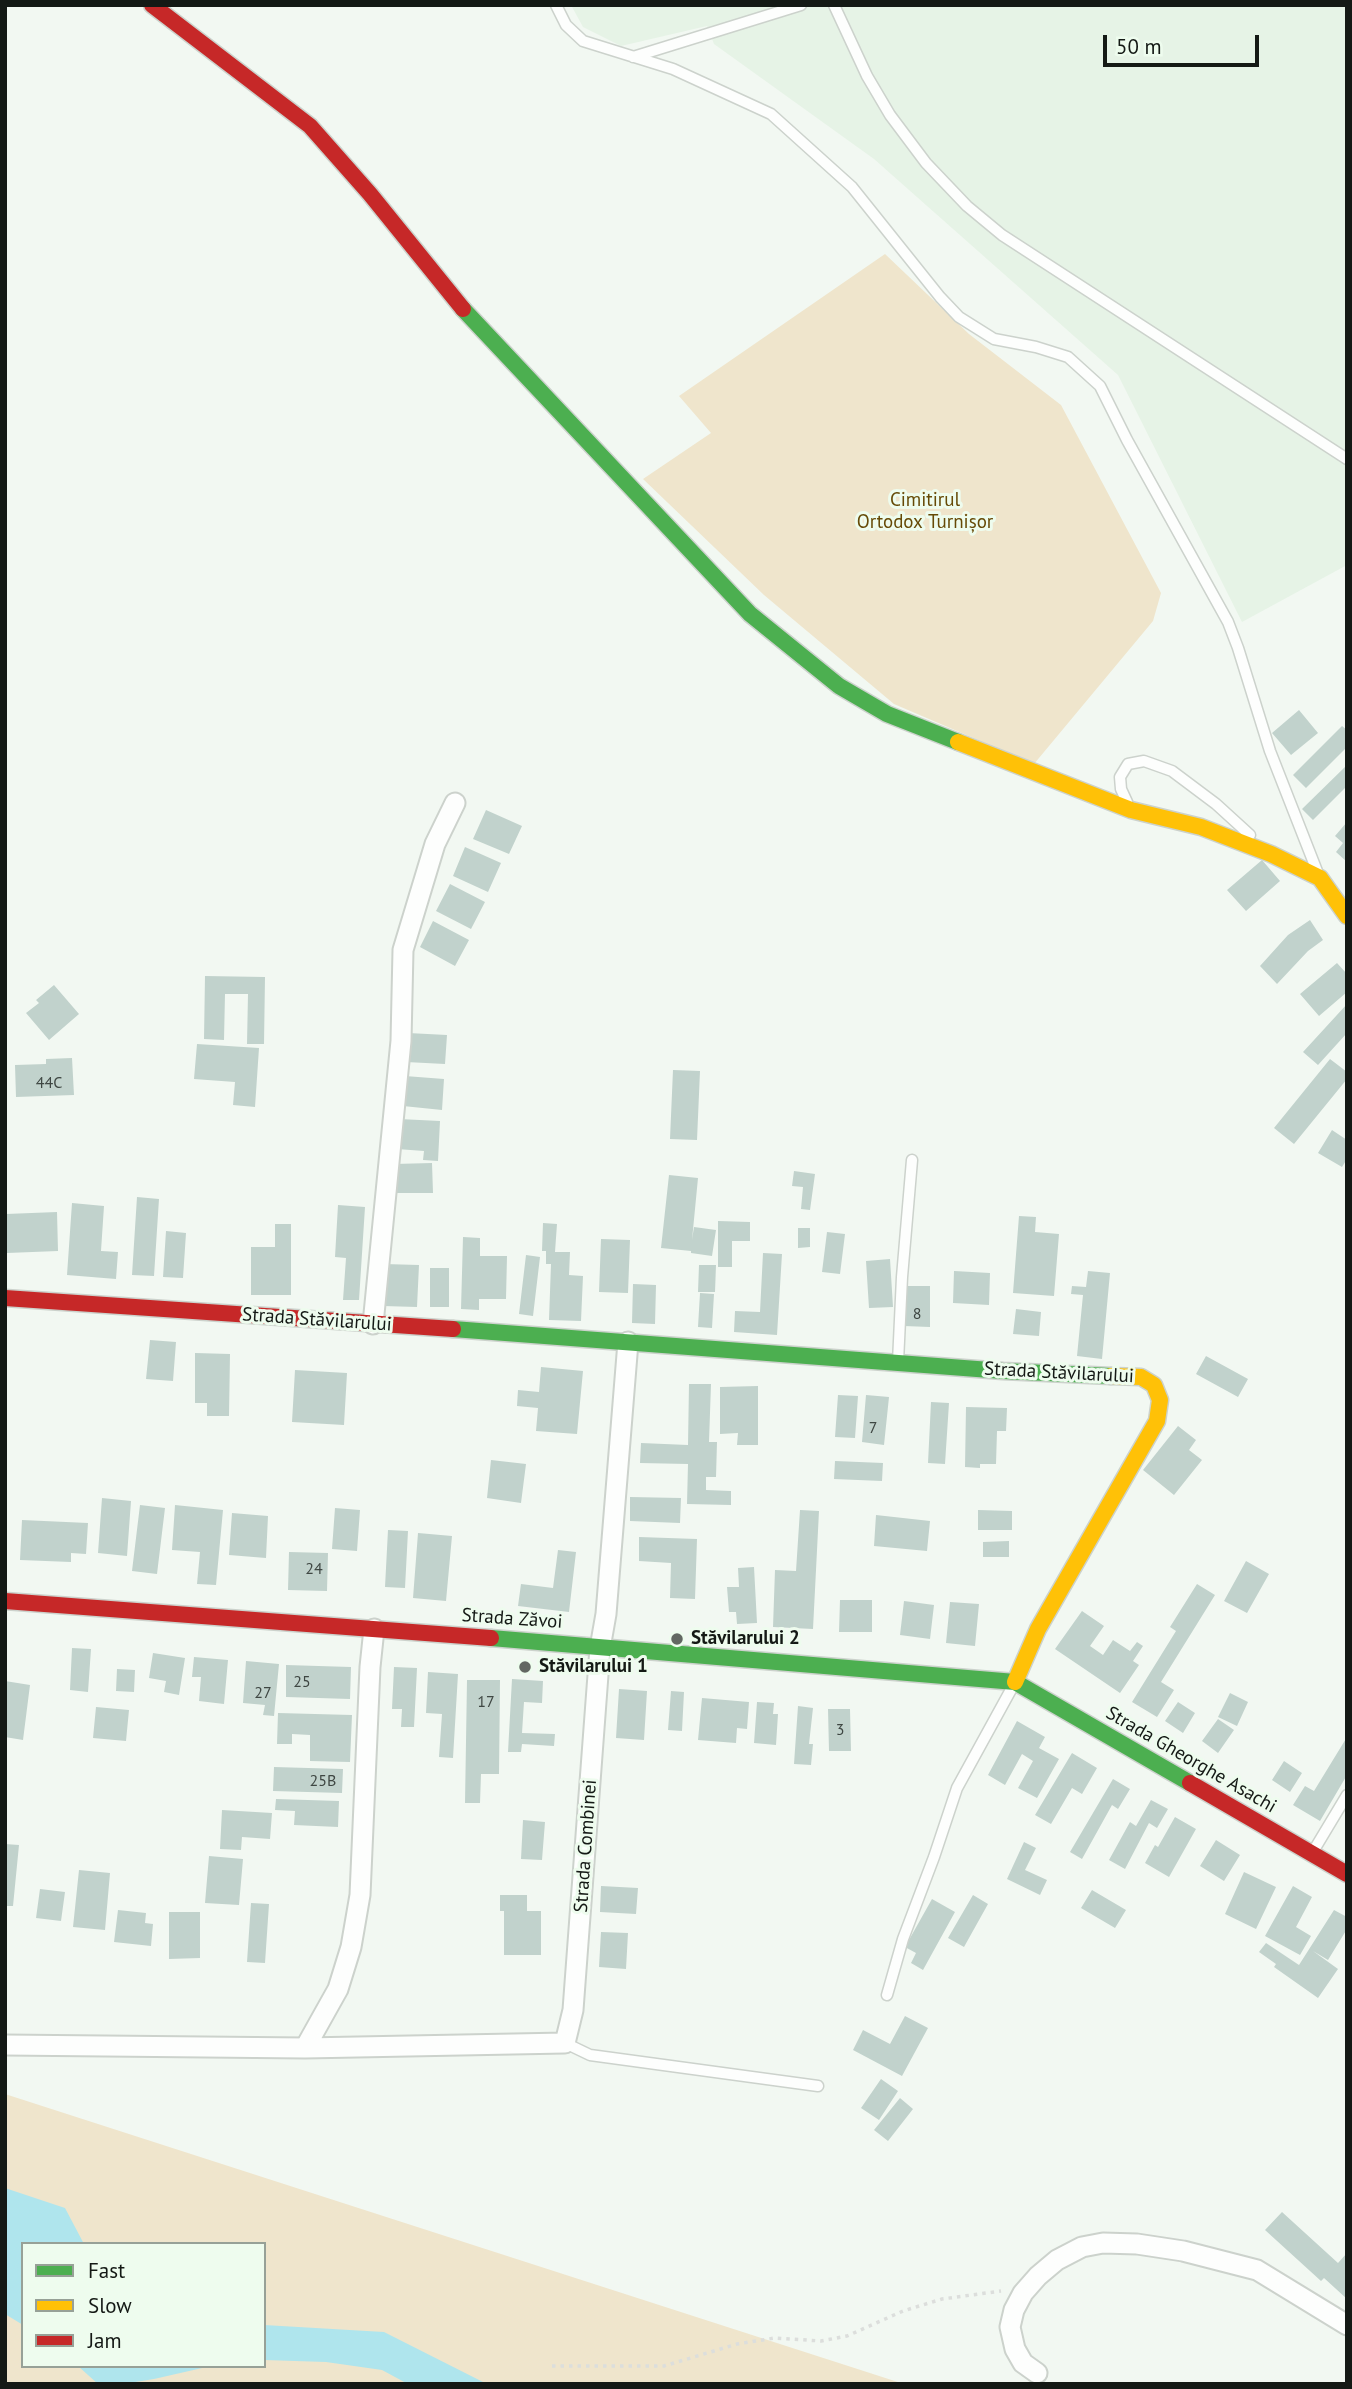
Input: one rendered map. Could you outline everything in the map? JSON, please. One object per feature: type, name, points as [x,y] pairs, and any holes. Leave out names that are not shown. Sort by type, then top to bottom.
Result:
[{"type":"street","points":[[152,5],[310,126],[370,194],[454,299],[750,614],[839,686],[887,714],[1131,810],[1201,827],[1271,854],[1320,878],[1347,916]]},
{"type":"street","points":[[373,1324],[401,1041],[403,950],[435,844],[455,803]]},
{"type":"street","name":"Strada Stăvilarului","points":[[5,1298],[1003,1371],[1141,1377],[1154,1385],[1160,1400],[1157,1421],[1038,1629],[1015,1682]]},
{"type":"street","points":[[600,1648],[606,1614],[628,1342]]},
{"type":"street","name":"Strada Zăvoi","points":[[5,1601],[1015,1682]]},
{"type":"street","points":[[305,2048],[338,1989],[351,1947],[360,1895],[374,1629]]},
{"type":"street","name":"Strada Combinei","points":[[565,2043],[573,2010],[600,1648]]},
{"type":"street","name":"Strada Gheorghe Asachi","points":[[1015,1682],[1347,1874]]},
{"type":"street","points":[[5,2045],[305,2048],[565,2043]]},
{"type":"street","points":[[1037,2373],[1023,2363],[1015,2349],[1010,2327],[1014,2310],[1023,2293],[1038,2276],[1057,2260],[1082,2246],[1103,2243],[1138,2244],[1183,2251],[1257,2270],[1347,2325]]},
{"type":"lane","points":[[556,5],[566,25],[583,41],[673,69],[771,114],[852,187],[959,317],[994,340],[1036,347],[1068,357],[1100,386],[1228,622],[1270,751],[1320,878]]},
{"type":"lane","points":[[633,58],[801,5]]},
{"type":"lane","points":[[834,5],[867,76],[890,115],[926,163],[967,206],[1002,235],[1347,459]]},
{"type":"lane","points":[[1131,810],[1121,789],[1121,777],[1128,764],[1144,761],[1172,771],[1216,804],[1271,854]]},
{"type":"lane","points":[[898,1362],[912,1160]]},
{"type":"lane","points":[[887,1995],[903,1939],[957,1788],[1015,1682]]},
{"type":"lane","points":[[1312,1854],[1347,1795]]},
{"type":"lane","points":[[565,2043],[590,2055],[818,2086]]},
{"type":"path","points":[[552,2366],[664,2366],[737,2344],[775,2338],[821,2341],[847,2336],[903,2311],[942,2299],[1013,2290],[1023,2293]]},
{"type":"shaded area","points":[[571,5],[1347,5],[1347,565],[1242,622],[1118,375],[874,159],[714,44],[707,26],[621,46],[583,27]]},
{"type":"green space","name":"Cimitirul Ortodox Turnișor","points":[[885,254],[969,334],[1061,405],[1161,593],[1153,621],[1034,764],[894,704],[764,595],[643,479],[711,433],[679,396]]},
{"type":"green space","points":[[5,2094],[904,2384],[5,2384]]},
{"type":"water","points":[[5,2188],[65,2208],[83,2242],[21,2242],[21,2324],[5,2314]]},
{"type":"water","points":[[266,2325],[384,2332],[487,2384],[408,2384],[382,2370],[326,2362],[266,2360]]},
{"type":"water","points":[[80,2368],[202,2368],[123,2384],[98,2384]]},
{"type":"building","points":[[1299,710],[1318,733],[1291,755],[1272,733]]},
{"type":"building","points":[[1342,726],[1347,730],[1347,747],[1306,788],[1293,775]]},
{"type":"building","points":[[1347,765],[1347,786],[1313,820],[1302,809]]},
{"type":"building","points":[[486,810],[522,826],[509,854],[473,839]]},
{"type":"building","points":[[1347,822],[1347,862],[1336,852],[1343,843],[1335,836]]},
{"type":"building","points":[[465,847],[501,863],[488,892],[453,876]]},
{"type":"building","points":[[1262,860],[1280,881],[1246,911],[1227,890]]},
{"type":"building","points":[[450,884],[485,902],[471,929],[436,911]]},
{"type":"building","points":[[1310,920],[1323,940],[1308,951],[1277,984],[1260,966],[1288,935]]},
{"type":"building","points":[[433,921],[469,940],[455,966],[420,947]]},
{"type":"building","points":[[1337,963],[1347,974],[1347,992],[1319,1016],[1300,994]]},
{"type":"building","points":[[205,976],[265,977],[264,1044],[247,1044],[248,994],[225,994],[224,1040],[204,1039]]},
{"type":"building","points":[[54,985],[79,1014],[49,1040],[26,1013],[39,1003],[36,1000]]},
{"type":"building","points":[[1347,1004],[1347,1033],[1318,1065],[1303,1052]]},
{"type":"building","points":[[408,1033],[447,1035],[445,1064],[406,1062]]},
{"type":"building","points":[[197,1044],[259,1048],[255,1107],[233,1105],[235,1082],[194,1079]]},
{"type":"building","points":[[72,1058],[74,1095],[16,1097],[15,1065],[46,1064],[46,1059]]},
{"type":"building","points":[[1330,1059],[1347,1072],[1347,1079],[1294,1144],[1274,1128]]},
{"type":"building","points":[[673,1070],[700,1071],[697,1140],[670,1139]]},
{"type":"building","points":[[405,1076],[444,1079],[442,1110],[403,1106]]},
{"type":"building","points":[[399,1119],[440,1121],[438,1161],[423,1160],[424,1151],[397,1149]]},
{"type":"building","points":[[1332,1130],[1347,1140],[1347,1159],[1342,1167],[1318,1153]]},
{"type":"building","points":[[432,1163],[433,1193],[395,1193],[394,1164]]},
{"type":"building","points":[[794,1171],[815,1174],[810,1210],[801,1209],[803,1187],[792,1186]]},
{"type":"building","points":[[669,1175],[698,1178],[692,1240],[694,1227],[716,1230],[712,1256],[661,1248]]},
{"type":"building","points":[[137,1197],[159,1199],[154,1276],[132,1275]]},
{"type":"building","points":[[72,1203],[104,1206],[101,1251],[118,1252],[116,1279],[67,1275]]},
{"type":"building","points":[[338,1205],[365,1207],[359,1300],[343,1300],[346,1258],[335,1257]]},
{"type":"building","points":[[57,1212],[58,1251],[7,1253],[6,1214]]},
{"type":"building","points":[[1019,1216],[1036,1217],[1035,1232],[1059,1234],[1054,1296],[1013,1293]]},
{"type":"building","points":[[718,1221],[750,1222],[750,1241],[732,1241],[732,1267],[718,1267]]},
{"type":"building","points":[[543,1223],[557,1224],[555,1252],[570,1252],[569,1275],[583,1276],[581,1321],[549,1320],[551,1264],[546,1264],[546,1251],[542,1251]]},
{"type":"building","points":[[275,1224],[291,1224],[291,1295],[251,1295],[251,1247],[275,1247]]},
{"type":"building","points":[[798,1228],[810,1228],[810,1247],[798,1248]]},
{"type":"building","points":[[166,1231],[186,1233],[183,1278],[163,1277]]},
{"type":"building","points":[[827,1232],[845,1234],[840,1274],[822,1272]]},
{"type":"building","points":[[463,1237],[480,1238],[480,1256],[507,1256],[506,1299],[479,1299],[479,1310],[461,1309]]},
{"type":"building","points":[[601,1239],[630,1240],[628,1293],[599,1292]]},
{"type":"building","points":[[763,1253],[782,1254],[777,1335],[734,1332],[735,1311],[760,1312]]},
{"type":"building","points":[[526,1255],[540,1257],[533,1316],[519,1314]]},
{"type":"building","points":[[890,1259],[893,1307],[869,1308],[866,1261]]},
{"type":"building","points":[[384,1264],[419,1265],[417,1307],[383,1306]]},
{"type":"building","points":[[699,1265],[716,1265],[715,1292],[698,1292]]},
{"type":"building","points":[[430,1268],[449,1268],[449,1307],[430,1307]]},
{"type":"building","points":[[954,1271],[990,1273],[989,1305],[953,1303]]},
{"type":"building","points":[[1088,1271],[1110,1273],[1102,1359],[1077,1356],[1083,1295],[1071,1294],[1072,1286],[1086,1287]]},
{"type":"building","points":[[633,1284],[656,1285],[655,1324],[632,1323]]},
{"type":"building","points":[[905,1286],[930,1286],[930,1327],[904,1326]]},
{"type":"building","points":[[700,1293],[714,1294],[712,1328],[698,1327]]},
{"type":"building","points":[[1016,1309],[1041,1312],[1039,1336],[1013,1334]]},
{"type":"building","points":[[150,1340],[176,1342],[173,1381],[146,1379]]},
{"type":"building","points":[[195,1353],[230,1354],[229,1416],[207,1416],[207,1403],[195,1403]]},
{"type":"building","points":[[1206,1356],[1248,1379],[1238,1397],[1196,1374]]},
{"type":"building","points":[[541,1367],[583,1371],[577,1434],[536,1431],[538,1408],[517,1406],[518,1390],[539,1392]]},
{"type":"building","points":[[295,1370],[347,1373],[344,1425],[292,1422]]},
{"type":"building","points":[[689,1384],[711,1384],[709,1442],[717,1442],[716,1477],[706,1477],[706,1490],[731,1491],[731,1505],[687,1504],[688,1464],[640,1463],[641,1443],[688,1445]]},
{"type":"building","points":[[758,1386],[758,1445],[737,1445],[738,1433],[720,1434],[720,1387]]},
{"type":"building","points":[[838,1395],[858,1396],[855,1438],[835,1437]]},
{"type":"building","points":[[866,1395],[889,1397],[884,1445],[862,1442]]},
{"type":"building","points":[[931,1402],[949,1403],[945,1464],[928,1463]]},
{"type":"building","points":[[966,1407],[1007,1408],[1006,1431],[997,1431],[996,1464],[980,1464],[980,1468],[965,1467]]},
{"type":"building","points":[[1178,1426],[1196,1440],[1189,1450],[1202,1460],[1174,1495],[1143,1470]]},
{"type":"building","points":[[491,1460],[526,1464],[521,1503],[487,1498]]},
{"type":"building","points":[[835,1461],[883,1463],[882,1481],[834,1479]]},
{"type":"building","points":[[630,1497],[681,1498],[680,1523],[630,1521]]},
{"type":"building","points":[[102,1498],[131,1501],[127,1556],[98,1553]]},
{"type":"building","points":[[140,1505],[165,1508],[157,1574],[132,1571]]},
{"type":"building","points":[[175,1505],[223,1510],[216,1585],[197,1584],[200,1552],[172,1550]]},
{"type":"building","points":[[335,1508],[360,1510],[357,1551],[332,1549]]},
{"type":"building","points":[[800,1510],[819,1511],[813,1629],[773,1627],[775,1570],[796,1571]]},
{"type":"building","points":[[978,1510],[1012,1511],[1012,1530],[978,1530]]},
{"type":"building","points":[[232,1513],[268,1516],[266,1558],[229,1555]]},
{"type":"building","points":[[876,1515],[930,1521],[927,1551],[874,1546]]},
{"type":"building","points":[[22,1520],[88,1523],[86,1554],[71,1553],[71,1562],[20,1560]]},
{"type":"building","points":[[388,1530],[408,1531],[405,1588],[385,1587]]},
{"type":"building","points":[[418,1533],[452,1536],[446,1601],[413,1598]]},
{"type":"building","points":[[639,1537],[697,1539],[695,1599],[670,1598],[671,1563],[639,1561]]},
{"type":"building","points":[[1009,1541],[1009,1557],[983,1557],[983,1542]]},
{"type":"building","points":[[558,1550],[576,1552],[569,1612],[518,1606],[521,1584],[553,1588]]},
{"type":"building","points":[[289,1552],[328,1553],[327,1591],[288,1590]]},
{"type":"building","points":[[1246,1561],[1269,1574],[1247,1613],[1224,1601]]},
{"type":"building","points":[[754,1567],[757,1623],[737,1624],[736,1612],[729,1612],[727,1587],[739,1587],[738,1568]]},
{"type":"building","points":[[1197,1584],[1215,1595],[1161,1682],[1174,1690],[1157,1717],[1132,1702],[1176,1631],[1170,1627]]},
{"type":"building","points":[[840,1600],[872,1600],[872,1632],[839,1632]]},
{"type":"building","points":[[904,1601],[934,1605],[930,1639],[900,1635]]},
{"type":"building","points":[[950,1602],[979,1604],[975,1646],[946,1643]]},
{"type":"building","points":[[1082,1611],[1104,1626],[1090,1646],[1103,1655],[1113,1640],[1130,1651],[1137,1642],[1143,1646],[1133,1661],[1139,1665],[1120,1693],[1055,1649]]},
{"type":"building","points":[[72,1648],[91,1649],[88,1692],[70,1690]]},
{"type":"building","points":[[153,1653],[185,1658],[179,1695],[164,1692],[166,1681],[149,1678]]},
{"type":"building","points":[[194,1657],[228,1660],[224,1704],[199,1701],[201,1677],[192,1677]]},
{"type":"building","points":[[246,1661],[279,1664],[274,1716],[263,1715],[265,1705],[243,1703]]},
{"type":"building","points":[[286,1665],[351,1667],[350,1699],[286,1697]]},
{"type":"building","points":[[394,1667],[417,1668],[414,1727],[401,1727],[402,1709],[392,1709]]},
{"type":"building","points":[[117,1669],[135,1670],[134,1692],[116,1691]]},
{"type":"building","points":[[428,1672],[458,1674],[453,1758],[439,1757],[442,1714],[426,1713]]},
{"type":"building","points":[[512,1679],[543,1681],[542,1703],[524,1702],[522,1733],[555,1734],[554,1746],[522,1744],[521,1752],[508,1752]]},
{"type":"building","points":[[467,1680],[500,1680],[499,1774],[481,1774],[480,1803],[465,1803]]},
{"type":"building","points":[[5,1681],[30,1685],[23,1740],[5,1737]]},
{"type":"building","points":[[619,1689],[647,1691],[644,1740],[616,1738]]},
{"type":"building","points":[[671,1691],[684,1692],[682,1731],[668,1730]]},
{"type":"building","points":[[1230,1693],[1248,1702],[1237,1726],[1218,1717]]},
{"type":"building","points":[[702,1698],[749,1702],[747,1729],[737,1728],[736,1743],[698,1740]]},
{"type":"building","points":[[757,1702],[774,1703],[773,1714],[778,1714],[776,1745],[754,1743]]},
{"type":"building","points":[[1178,1702],[1195,1713],[1183,1733],[1165,1721]]},
{"type":"building","points":[[798,1706],[813,1708],[809,1744],[813,1744],[811,1765],[794,1764]]},
{"type":"building","points":[[96,1707],[129,1710],[126,1741],[93,1738]]},
{"type":"building","points":[[828,1709],[850,1709],[851,1751],[829,1751]]},
{"type":"building","points":[[278,1713],[352,1715],[350,1762],[310,1761],[310,1735],[292,1734],[292,1744],[277,1744]]},
{"type":"building","points":[[1218,1719],[1234,1730],[1218,1753],[1202,1741]]},
{"type":"building","points":[[1017,1721],[1045,1737],[1039,1748],[1059,1759],[1037,1798],[1018,1788],[1033,1761],[1022,1754],[1005,1785],[988,1775]]},
{"type":"building","points":[[1347,1737],[1347,1775],[1320,1821],[1293,1805],[1305,1786],[1314,1791]]},
{"type":"building","points":[[1072,1753],[1097,1768],[1082,1794],[1072,1788],[1051,1824],[1035,1815]]},
{"type":"building","points":[[1284,1761],[1302,1773],[1290,1792],[1272,1780]]},
{"type":"building","points":[[274,1767],[343,1769],[342,1793],[273,1791]]},
{"type":"building","points":[[1113,1779],[1130,1789],[1118,1809],[1112,1805],[1082,1859],[1070,1852]]},
{"type":"building","points":[[276,1799],[339,1801],[338,1827],[294,1825],[295,1811],[275,1810]]},
{"type":"building","points":[[1151,1800],[1168,1809],[1157,1828],[1149,1823],[1125,1869],[1109,1860],[1130,1822],[1136,1826]]},
{"type":"building","points":[[222,1810],[272,1813],[270,1839],[242,1837],[241,1850],[220,1849]]},
{"type":"building","points":[[1175,1817],[1196,1829],[1169,1877],[1145,1863],[1155,1845],[1158,1847]]},
{"type":"building","points":[[523,1820],[545,1822],[542,1860],[521,1859]]},
{"type":"building","points":[[1216,1840],[1240,1855],[1224,1881],[1200,1866]]},
{"type":"building","points":[[1024,1842],[1036,1848],[1025,1870],[1047,1880],[1040,1895],[1007,1879]]},
{"type":"building","points":[[5,1844],[19,1845],[13,1906],[5,1906]]},
{"type":"building","points":[[209,1856],[243,1859],[239,1905],[205,1903]]},
{"type":"building","points":[[79,1870],[110,1873],[105,1930],[73,1927]]},
{"type":"building","points":[[1244,1872],[1276,1887],[1256,1929],[1225,1914]]},
{"type":"building","points":[[601,1886],[638,1888],[636,1914],[600,1912]]},
{"type":"building","points":[[1293,1886],[1312,1897],[1296,1927],[1311,1936],[1300,1955],[1265,1936]]},
{"type":"building","points":[[40,1889],[65,1892],[61,1921],[36,1918]]},
{"type":"building","points":[[1092,1890],[1126,1910],[1115,1928],[1081,1908]]},
{"type":"building","points":[[500,1895],[527,1895],[527,1911],[541,1911],[541,1955],[504,1955],[504,1911],[500,1911]]},
{"type":"building","points":[[973,1895],[988,1904],[964,1947],[948,1938]]},
{"type":"building","points":[[932,1899],[955,1912],[923,1970],[911,1963],[916,1953],[905,1947]]},
{"type":"building","points":[[251,1903],[269,1904],[265,1963],[247,1962]]},
{"type":"building","points":[[118,1910],[146,1913],[145,1923],[153,1924],[151,1946],[114,1942]]},
{"type":"building","points":[[1334,1910],[1347,1917],[1347,1929],[1328,1960],[1313,1951],[1338,1969],[1318,1998],[1274,1967],[1276,1964],[1259,1952],[1266,1943],[1299,1965]]},
{"type":"building","points":[[169,1912],[200,1912],[200,1958],[169,1959]]},
{"type":"building","points":[[601,1932],[628,1933],[626,1969],[599,1967]]},
{"type":"building","points":[[905,2016],[928,2028],[902,2076],[853,2050],[863,2030],[890,2044]]},
{"type":"building","points":[[881,2079],[898,2091],[879,2120],[861,2108]]},
{"type":"building","points":[[900,2098],[913,2109],[888,2141],[874,2130]]},
{"type":"building","points":[[1282,2212],[1338,2263],[1347,2253],[1347,2299],[1324,2278],[1321,2281],[1265,2230]]},
{"type":"traffic: fast","points":[[463,309],[750,614],[839,686],[887,714],[958,742]]},
{"type":"traffic: fast","points":[[453,1329],[1003,1371],[1111,1376]]},
{"type":"traffic: fast","points":[[491,1638],[1015,1682],[1190,1783]]},
{"type":"traffic: slow","points":[[958,742],[1131,810],[1201,827],[1271,854],[1320,878],[1347,916]]},
{"type":"traffic: slow","points":[[1015,1682],[1038,1629],[1157,1421],[1160,1400],[1154,1385],[1141,1377],[1111,1376]]},
{"type":"traffic: jam","points":[[152,5],[310,126],[370,194],[463,309]]},
{"type":"traffic: jam","points":[[5,1298],[453,1329]]},
{"type":"traffic: jam","points":[[5,1601],[491,1638]]},
{"type":"traffic: jam","points":[[1190,1783],[1347,1874]]},
{"type":"place","name":"Stăvilarului 2","points":[[677,1639]]},
{"type":"place","name":"Stăvilarului 1","points":[[525,1667]]}]
